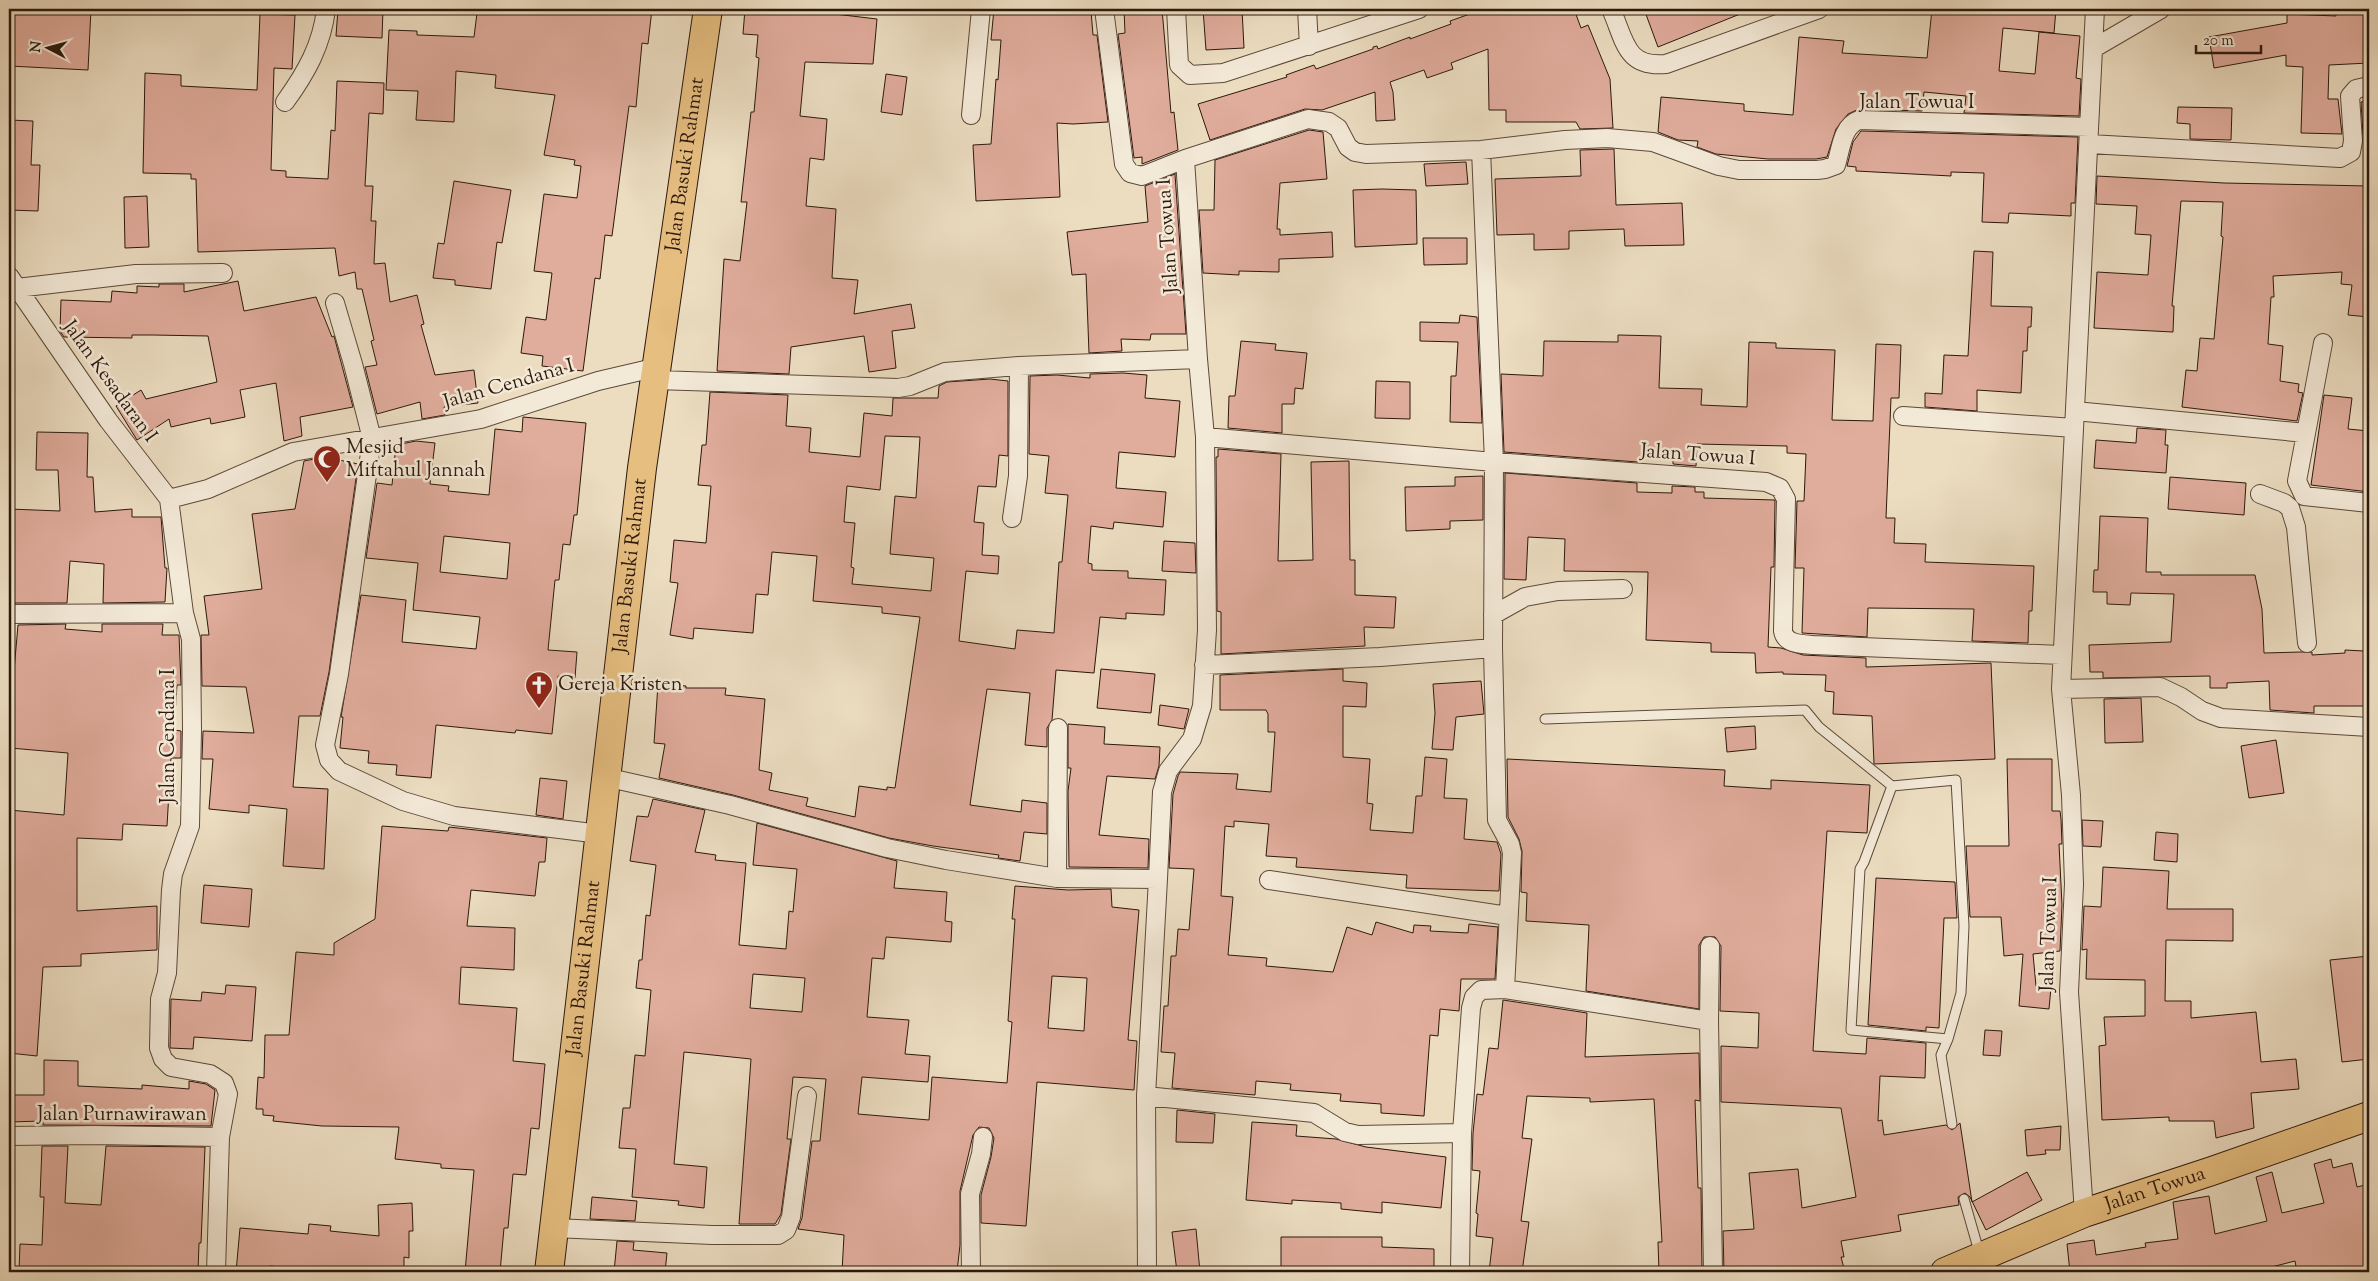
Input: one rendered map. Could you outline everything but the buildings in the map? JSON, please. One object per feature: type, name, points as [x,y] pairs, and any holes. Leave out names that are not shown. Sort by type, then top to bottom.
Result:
[{"type":"main road","name":"Jalan Basuki Rahmat","points":[[550,1272],[605,777],[642,468],[708,9]]},
{"type":"main road","name":"Jalan Towua","points":[[1945,1272],[2084,1214],[2212,1172],[2369,1116]]},
{"type":"street","points":[[285,102],[310,63],[318,46],[326,9]]},
{"type":"street","points":[[971,115],[980,9]]},
{"type":"street","points":[[1104,9],[1124,164],[1130,173],[1142,176],[1185,159]]},
{"type":"street","points":[[1176,9],[1179,65],[1190,75],[1223,73],[1419,9]]},
{"type":"street","points":[[1308,9],[1309,46]]},
{"type":"street","points":[[1611,9],[1632,57],[1646,64],[1655,65],[1666,64],[1818,9]]},
{"type":"street","name":"Jalan Towua I","points":[[2084,1214],[2069,992],[2074,884],[2071,795],[2061,690],[2061,655],[2075,420],[2094,48],[2094,9]]},
{"type":"street","points":[[2094,48],[2162,9]]},
{"type":"street","points":[[2089,144],[2340,158],[2352,152],[2350,96],[2356,88],[2369,86]]},
{"type":"street","name":"Jalan Towua I","points":[[1147,1272],[1146,1096],[1162,792],[1168,771],[1192,739],[1198,725],[1202,706],[1207,630],[1204,437],[1185,159],[1308,119],[1329,122],[1338,128],[1348,147],[1355,152],[1366,154],[1481,150],[1565,140],[1630,139],[1653,142],[1719,166],[1739,170],[1825,170],[1836,165],[1847,129],[1851,123],[1859,120],[2090,126]]},
{"type":"street","points":[[1481,150],[1494,462],[1493,648],[1497,820],[1510,844],[1512,853],[1505,989]]},
{"type":"street","name":"Jalan Kesadaran I","points":[[13,282],[136,274],[223,272]]},
{"type":"street","name":"Jalan Kesadaran I","points":[[13,282],[108,420],[169,499]]},
{"type":"street","points":[[334,303],[353,364],[372,439],[339,674],[325,745],[328,760],[339,771],[403,801],[454,816],[600,834]]},
{"type":"street","points":[[2323,343],[2297,481],[2299,489],[2304,496],[2369,503]]},
{"type":"street","name":"Jalan Cendana I","points":[[220,1138],[228,1094],[224,1083],[210,1074],[171,1067],[164,1059],[159,1048],[160,1000],[168,973],[171,890],[174,874],[190,826],[192,730],[191,639],[184,613],[169,499],[208,489],[293,452],[480,419],[598,381],[657,374],[898,388],[910,386],[945,372],[1019,366],[1198,359]]},
{"type":"street","points":[[1012,518],[1018,476],[1019,366]]},
{"type":"street","points":[[1903,416],[2075,420],[2306,433]]},
{"type":"street","name":"Jalan Towua I","points":[[1204,437],[1494,462],[1766,482],[1780,488],[1786,499],[1783,631],[1786,639],[1813,645],[2061,655]]},
{"type":"street","points":[[2284,503],[2299,489]]},
{"type":"street","points":[[2260,494],[2284,503],[2290,508],[2296,527],[2308,642]]},
{"type":"street","points":[[1493,614],[1525,597],[1558,591],[1623,589]]},
{"type":"street","points":[[9,614],[184,613]]},
{"type":"street","points":[[1204,665],[1380,657],[1493,648]]},
{"type":"street","points":[[2061,690],[2160,687],[2181,697],[2202,711],[2221,718],[2369,727]]},
{"type":"street","points":[[1057,878],[1058,728]]},
{"type":"street","points":[[605,777],[730,805],[887,848],[1057,878],[1158,879]]},
{"type":"street","points":[[1269,880],[1508,916]]},
{"type":"street","points":[[1710,946],[1709,1021],[1713,1272]]},
{"type":"street","points":[[1460,1272],[1462,1134],[1474,997],[1481,990],[1505,989],[1709,1021]]},
{"type":"street","points":[[554,1228],[712,1235],[778,1235],[783,1233],[789,1225],[791,1217],[807,1096]]},
{"type":"street","points":[[1146,1096],[1314,1113],[1345,1132],[1358,1134],[1462,1134]]},
{"type":"street","name":"Jalan Purnawirawan","points":[[9,1136],[95,1135],[220,1138],[216,1272]]},
{"type":"street","points":[[971,1272],[970,1194],[982,1154],[983,1137]]},
{"type":"lane","points":[[1545,719],[1805,710],[1819,727],[1892,786],[1956,780],[1964,926],[1961,993],[1948,1039],[1941,1055],[1952,1124]]},
{"type":"lane","points":[[1892,786],[1860,869],[1852,1030],[1948,1039]]},
{"type":"lane","points":[[1964,1199],[1980,1257]]},
{"type":"place","name":"Mesjid Miftahul Jannah","points":[[327,483]]},
{"type":"place","name":"Gereja Kristen","points":[[539,709]]}]
